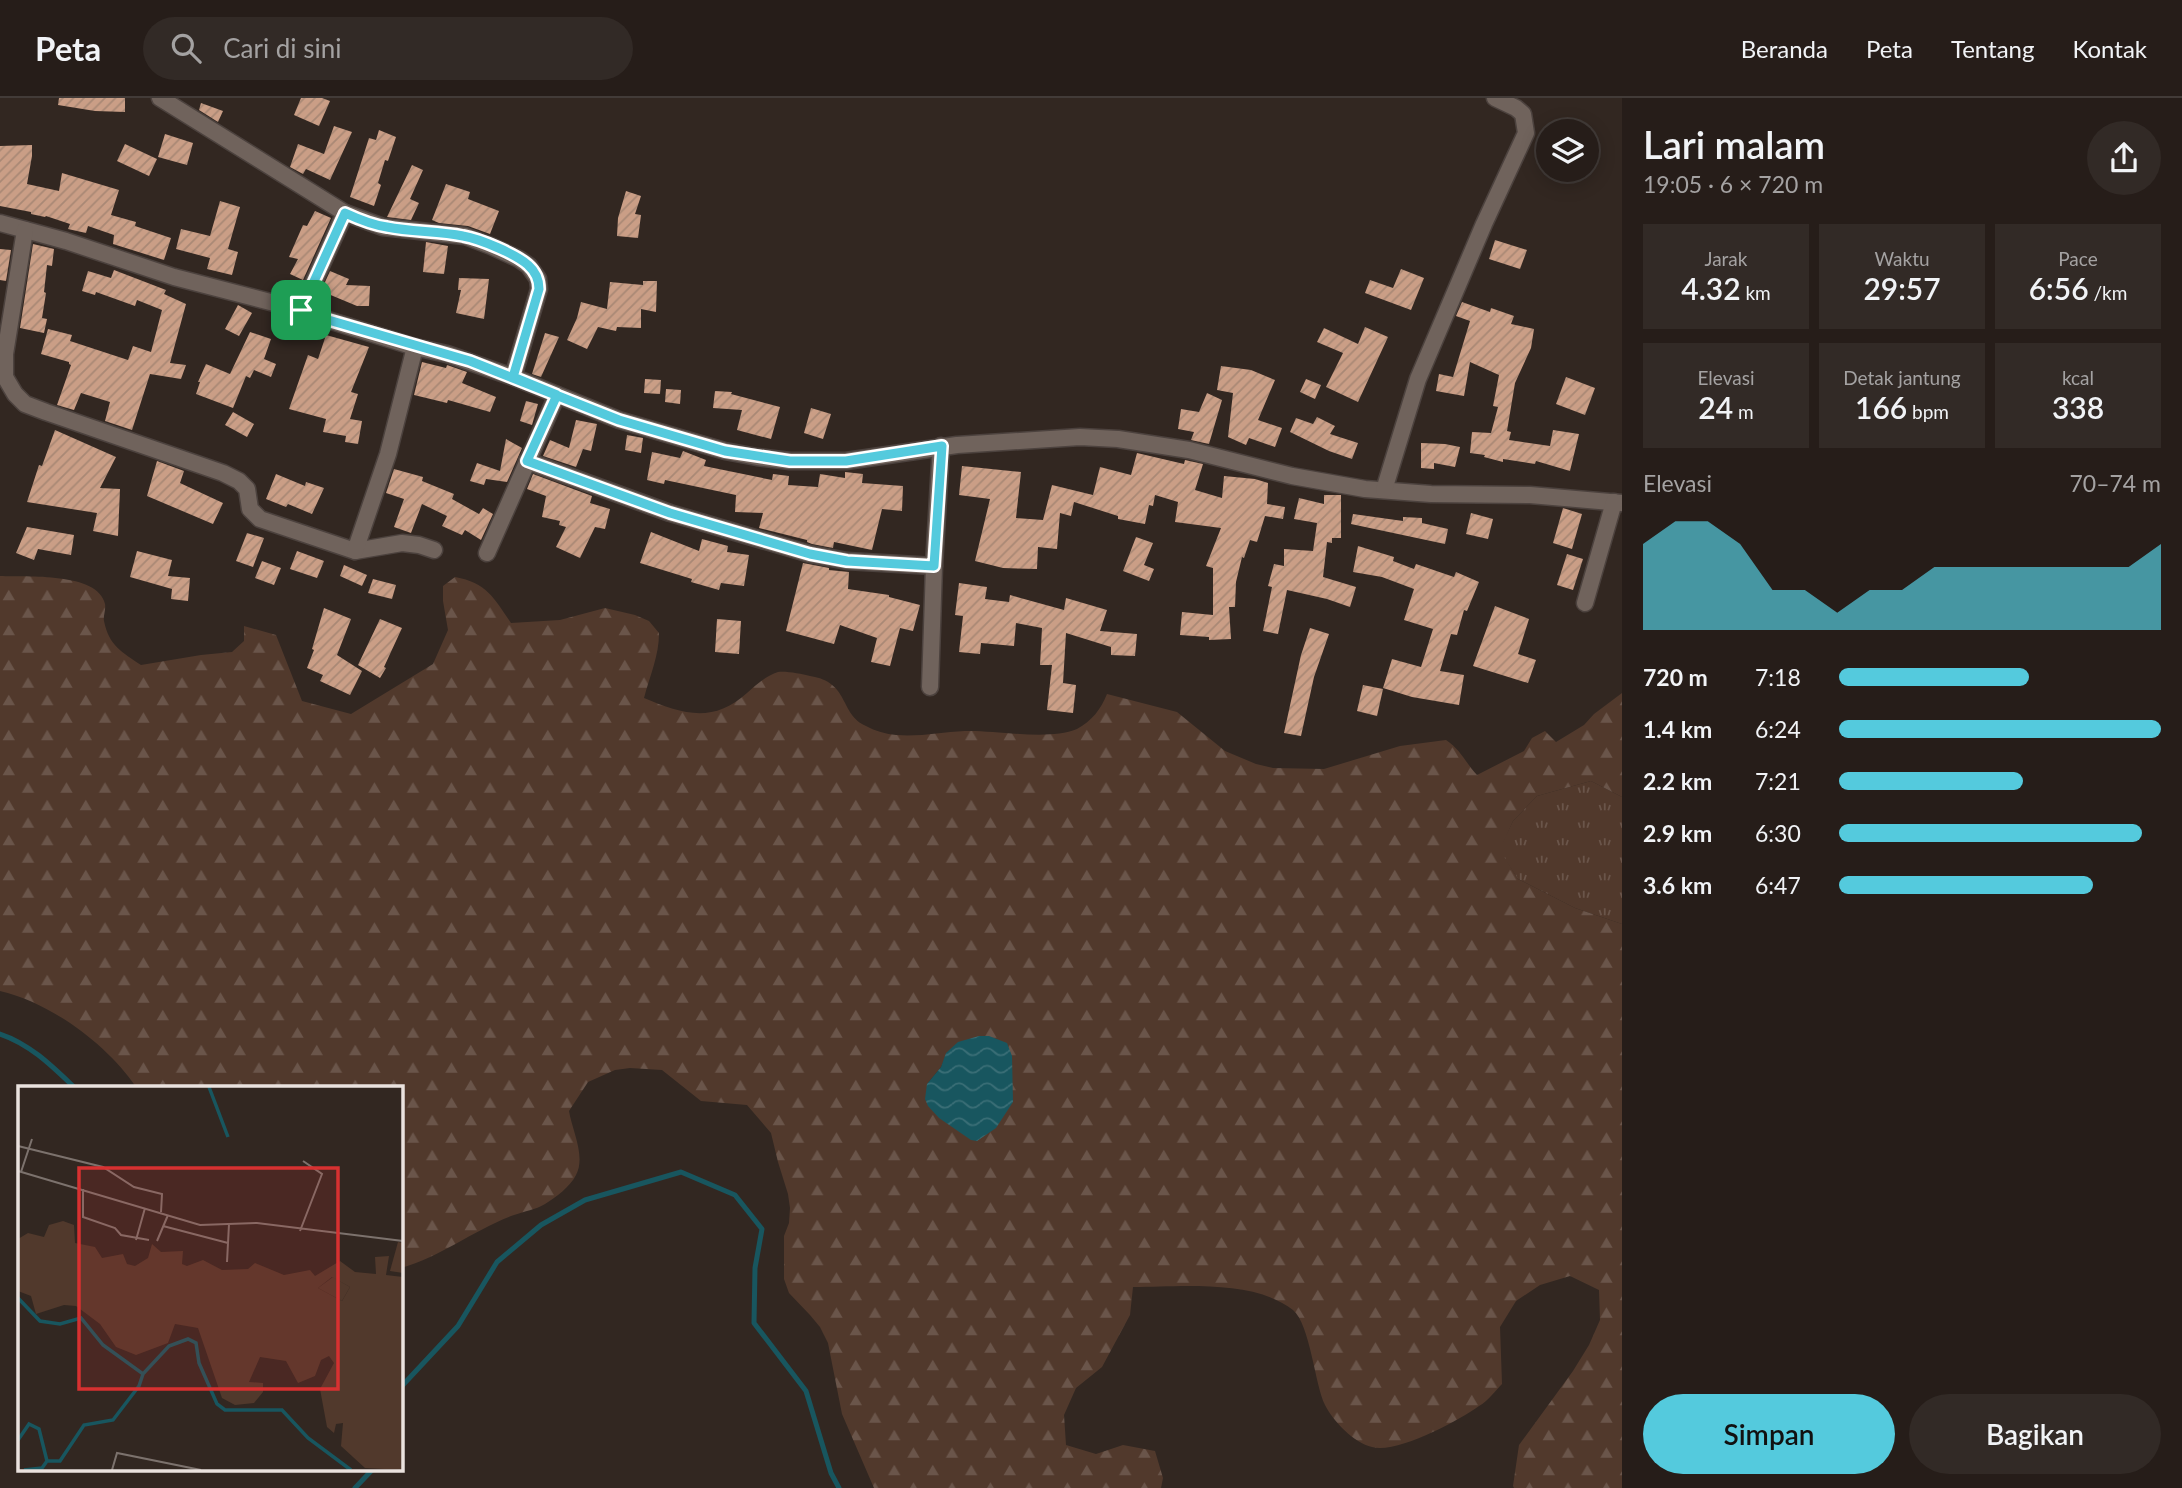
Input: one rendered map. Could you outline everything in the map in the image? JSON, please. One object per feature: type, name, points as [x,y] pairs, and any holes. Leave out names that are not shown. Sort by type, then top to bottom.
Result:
[{"type":"street","points":[[160,98],[360,220],[383,227],[465,236],[529,266],[538,279],[539,289],[513,377]]},
{"type":"street","points":[[1384,490],[1418,379],[1526,133],[1523,114],[1495,98]]},
{"type":"street","points":[[301,310],[345,213]]},
{"type":"street","points":[[0,223],[66,241],[174,277],[301,310],[447,354],[513,377],[619,420],[725,451],[757,457],[790,461],[846,461],[942,446],[1080,437],[1118,439],[1189,450],[1328,484],[1365,489],[1431,494],[1530,495],[1618,503],[1585,603]]},
{"type":"street","points":[[25,230],[5,354],[5,377],[25,404],[223,473],[244,484],[250,509],[260,519],[355,551],[402,543],[434,550]]},
{"type":"street","points":[[355,551],[388,454],[415,346]]},
{"type":"street","points":[[486,553],[557,395]]},
{"type":"street","points":[[930,687],[942,446]]},
{"type":"street","points":[[527,461],[670,513],[810,554],[847,561],[934,566]]},
{"type":"green space","points":[[0,576],[60,578],[89,586],[100,594],[105,604],[104,621],[109,637],[122,652],[141,665],[232,652],[244,641],[244,626],[276,635],[302,701],[351,714],[433,664],[448,630],[443,586],[455,577],[475,583],[489,593],[511,623],[560,620],[605,608],[649,621],[659,633],[659,641],[644,698],[658,704],[684,712],[722,709],[770,676],[778,672],[790,672],[823,679],[838,691],[857,721],[877,731],[896,735],[965,731],[1037,735],[1065,732],[1077,729],[1092,718],[1107,694],[1177,712],[1225,751],[1273,768],[1324,769],[1400,746],[1446,740],[1477,775],[1524,751],[1532,738],[1545,731],[1556,742],[1584,725],[1622,693],[1622,797],[1591,781],[1537,796],[1513,821],[1500,850],[1518,879],[1575,908],[1622,924],[1622,1488],[1513,1486],[1519,1445],[1573,1371],[1600,1320],[1599,1290],[1570,1276],[1540,1285],[1516,1301],[1500,1327],[1502,1384],[1485,1401],[1457,1420],[1427,1435],[1383,1448],[1358,1441],[1339,1424],[1325,1405],[1304,1328],[1293,1310],[1277,1300],[1238,1289],[1194,1286],[1133,1287],[1130,1315],[1102,1367],[1076,1388],[1064,1415],[1066,1445],[1096,1454],[1123,1445],[1155,1451],[1163,1478],[1161,1488],[874,1488],[842,1414],[828,1343],[820,1327],[789,1293],[784,1279],[784,1236],[789,1223],[790,1208],[788,1194],[771,1133],[747,1105],[701,1101],[662,1070],[615,1070],[588,1082],[569,1111],[580,1160],[576,1175],[566,1188],[541,1206],[500,1221],[430,1257],[402,1268],[402,1086],[135,1086],[110,1056],[76,1027],[39,1005],[0,991]],"holes":[[[989,1036],[927,1084],[941,1067],[947,1053]]]},
{"type":"green space","points":[[1591,781],[1622,797],[1622,924],[1575,908],[1518,879],[1499,850],[1513,821],[1537,796]]},
{"type":"water","points":[[989,1036],[1007,1043],[1012,1056],[1013,1102],[996,1128],[977,1141],[971,1140],[939,1118],[925,1099],[927,1084],[941,1067],[946,1053],[958,1042]]},
{"type":"building","points":[[59,98],[125,98],[125,112],[95,111],[58,105]]},
{"type":"building","points":[[301,98],[322,98],[330,101],[319,126],[294,115]]},
{"type":"building","points":[[201,103],[223,111],[218,122],[199,110]]},
{"type":"building","points":[[334,126],[352,132],[330,180],[306,169],[303,174],[290,167],[298,144],[324,154]]},
{"type":"building","points":[[379,130],[396,137],[388,161],[385,160],[374,206],[350,197],[369,138],[376,140]]},
{"type":"building","points":[[165,134],[193,143],[187,165],[158,157]]},
{"type":"building","points":[[125,144],[157,159],[149,176],[117,161]]},
{"type":"building","points":[[32,145],[27,184],[59,191],[62,173],[119,190],[111,215],[136,222],[135,226],[171,238],[164,260],[113,244],[114,235],[88,226],[86,233],[68,229],[70,224],[0,206],[0,146]]},
{"type":"building","points":[[412,165],[423,170],[410,199],[419,203],[411,220],[387,217]]},
{"type":"building","points":[[446,184],[470,192],[468,199],[499,211],[490,234],[468,226],[432,220]]},
{"type":"building","points":[[626,191],[641,196],[635,214],[641,215],[638,238],[617,236],[618,218]]},
{"type":"building","points":[[220,201],[240,207],[228,249],[238,252],[232,275],[207,269],[210,258],[176,249],[181,229],[210,236]]},
{"type":"building","points":[[315,211],[331,218],[303,280],[290,274],[298,259],[289,257],[303,225],[307,226]]},
{"type":"building","points":[[1495,240],[1527,250],[1520,269],[1489,259]]},
{"type":"building","points":[[426,242],[448,246],[444,274],[423,272]]},
{"type":"building","points":[[33,244],[54,249],[52,266],[47,265],[42,318],[47,319],[44,333],[20,328]]},
{"type":"building","points":[[0,249],[11,250],[6,281],[0,280]]},
{"type":"building","points":[[1401,269],[1424,278],[1411,310],[1365,293],[1370,280],[1393,288]]},
{"type":"building","points":[[114,270],[166,290],[164,294],[186,304],[170,363],[186,365],[181,379],[150,374],[132,430],[105,421],[110,402],[81,393],[74,410],[57,405],[71,365],[69,362],[41,354],[48,329],[72,335],[70,341],[128,360],[133,346],[151,352],[162,310],[137,300],[135,306],[96,292],[95,295],[82,291],[88,271],[111,278]]},
{"type":"building","points":[[330,271],[349,279],[346,285],[370,286],[369,306],[357,306],[321,291]]},
{"type":"building","points":[[459,278],[489,279],[484,319],[456,313],[461,290],[458,290]]},
{"type":"building","points":[[643,281],[657,281],[656,312],[641,309],[641,328],[617,327],[616,331],[598,327],[587,349],[567,340],[581,302],[607,309],[610,282],[643,285]]},
{"type":"building","points":[[1462,302],[1490,312],[1491,308],[1514,316],[1511,324],[1534,329],[1531,348],[1515,383],[1507,431],[1511,432],[1509,440],[1550,446],[1553,430],[1579,434],[1570,471],[1536,461],[1535,464],[1503,459],[1503,462],[1470,453],[1472,432],[1491,433],[1498,407],[1493,406],[1499,375],[1470,362],[1464,396],[1436,391],[1439,374],[1453,377],[1470,321],[1456,316]]},
{"type":"building","points":[[238,305],[252,313],[239,336],[225,329]]},
{"type":"building","points":[[1365,327],[1388,337],[1358,402],[1326,387],[1343,353],[1317,342],[1324,328],[1358,344]]},
{"type":"building","points":[[250,332],[271,339],[264,359],[276,364],[271,377],[254,370],[250,378],[246,376],[233,408],[196,394],[206,364],[230,374]]},
{"type":"building","points":[[545,333],[559,337],[541,377],[532,374]]},
{"type":"building","points":[[326,335],[369,347],[351,392],[358,394],[350,419],[362,421],[358,444],[345,442],[346,436],[323,432],[326,419],[289,409],[308,355],[318,359]]},
{"type":"building","points":[[422,362],[446,368],[447,365],[467,372],[462,383],[496,397],[490,412],[448,400],[447,403],[414,395]]},
{"type":"building","points":[[1221,366],[1251,370],[1275,380],[1258,420],[1282,428],[1275,447],[1249,438],[1246,445],[1228,437],[1233,393],[1217,390]]},
{"type":"building","points":[[1566,377],[1595,388],[1585,415],[1556,404]]},
{"type":"building","points":[[645,379],[661,380],[660,394],[644,393]]},
{"type":"building","points":[[1306,379],[1321,385],[1315,399],[1300,392]]},
{"type":"building","points":[[666,389],[681,390],[680,404],[665,402]]},
{"type":"building","points":[[715,391],[732,392],[731,394],[780,407],[771,439],[737,430],[742,410],[713,408]]},
{"type":"building","points":[[1207,393],[1222,400],[1209,444],[1191,440],[1194,432],[1178,429],[1181,409],[1199,412]]},
{"type":"building","points":[[526,401],[538,404],[532,425],[520,421]]},
{"type":"building","points":[[811,408],[831,414],[823,439],[804,433]]},
{"type":"building","points":[[233,412],[254,424],[247,437],[225,425]]},
{"type":"building","points":[[1317,417],[1335,426],[1330,434],[1358,443],[1352,459],[1290,432],[1296,418],[1313,424]]},
{"type":"building","points":[[576,420],[597,424],[591,451],[583,449],[576,467],[543,456],[550,440],[569,448]]},
{"type":"building","points":[[55,430],[116,457],[100,488],[120,489],[118,536],[93,531],[97,513],[27,502],[39,465],[42,466]]},
{"type":"building","points":[[627,435],[643,438],[641,453],[625,450]]},
{"type":"building","points":[[506,439],[522,448],[507,482],[486,479],[484,485],[470,481],[477,463],[500,471]]},
{"type":"building","points":[[1421,443],[1460,447],[1455,467],[1434,463],[1434,469],[1421,468]]},
{"type":"building","points":[[683,451],[706,460],[704,466],[772,480],[773,474],[789,476],[788,485],[818,487],[820,474],[845,478],[845,472],[863,474],[862,483],[903,486],[902,511],[882,509],[872,550],[834,542],[833,548],[812,544],[807,540],[759,528],[763,513],[735,512],[736,495],[665,480],[664,484],[647,480],[652,452],[680,458]]},
{"type":"building","points":[[1137,453],[1184,464],[1185,460],[1203,464],[1195,490],[1222,498],[1224,476],[1268,483],[1267,504],[1285,507],[1283,519],[1265,516],[1257,542],[1250,540],[1244,558],[1242,557],[1236,582],[1235,607],[1229,607],[1231,639],[1209,640],[1209,637],[1180,635],[1182,612],[1213,615],[1213,568],[1206,566],[1221,528],[1175,522],[1178,502],[1155,495],[1153,506],[1149,505],[1145,524],[1118,519],[1118,516],[1074,502],[1071,516],[1060,513],[1057,549],[1038,547],[1037,569],[1003,568],[975,561],[990,499],[959,495],[962,466],[1021,472],[1016,518],[1043,520],[1052,485],[1093,495],[1100,467],[1131,475]]},
{"type":"building","points":[[157,461],[184,471],[180,483],[223,503],[213,524],[147,496]]},
{"type":"building","points":[[394,469],[423,477],[422,481],[454,494],[452,499],[479,514],[483,508],[493,514],[481,540],[465,530],[462,535],[442,526],[447,516],[422,504],[411,533],[394,527],[404,499],[386,493]]},
{"type":"building","points":[[276,474],[305,486],[306,482],[324,488],[312,514],[266,499]]},
{"type":"building","points":[[533,474],[592,496],[590,503],[610,509],[605,529],[595,527],[580,558],[556,547],[566,527],[559,525],[560,521],[542,517],[546,496],[527,489]]},
{"type":"building","points":[[1324,495],[1341,495],[1341,538],[1332,538],[1332,543],[1327,542],[1323,577],[1356,587],[1350,607],[1287,590],[1278,634],[1263,631],[1272,587],[1268,586],[1274,564],[1284,566],[1284,549],[1313,551],[1317,523],[1294,519],[1299,498],[1324,504]]},
{"type":"building","points":[[1563,508],[1582,514],[1572,549],[1553,543]]},
{"type":"building","points":[[1471,513],[1493,519],[1488,539],[1466,534]]},
{"type":"building","points":[[1353,514],[1403,521],[1403,517],[1422,518],[1422,523],[1448,529],[1445,544],[1351,524]]},
{"type":"building","points":[[27,527],[74,535],[71,555],[38,549],[34,560],[16,553]]},
{"type":"building","points":[[651,532],[699,551],[702,539],[728,546],[727,552],[749,555],[744,586],[721,583],[719,590],[640,563]]},
{"type":"building","points":[[247,533],[264,538],[253,567],[236,561]]},
{"type":"building","points":[[1136,537],[1153,543],[1144,565],[1154,569],[1149,581],[1123,571]]},
{"type":"building","points":[[1358,546],[1394,557],[1393,561],[1414,569],[1416,564],[1454,577],[1456,572],[1479,582],[1467,611],[1464,610],[1457,635],[1451,634],[1440,671],[1464,675],[1459,705],[1412,697],[1383,688],[1392,659],[1421,667],[1433,629],[1404,620],[1414,589],[1382,577],[1353,572]]},
{"type":"building","points":[[137,551],[172,560],[168,576],[190,578],[188,601],[171,599],[172,589],[130,577]]},
{"type":"building","points":[[297,551],[324,561],[317,578],[290,569]]},
{"type":"building","points":[[1567,554],[1583,559],[1573,590],[1557,585]]},
{"type":"building","points":[[262,561],[281,568],[274,585],[255,578]]},
{"type":"building","points":[[803,563],[849,572],[848,589],[889,595],[920,605],[913,631],[900,628],[890,666],[871,662],[877,638],[840,625],[834,644],[786,631]]},
{"type":"building","points":[[344,565],[367,575],[362,586],[340,576]]},
{"type":"building","points":[[373,579],[396,585],[392,599],[368,593]]},
{"type":"building","points":[[959,583],[987,587],[985,599],[1009,602],[1010,595],[1064,610],[1066,598],[1107,610],[1100,631],[1137,634],[1135,656],[1111,655],[1111,647],[1066,633],[1063,683],[1076,685],[1073,713],[1047,710],[1052,665],[1040,665],[1042,628],[1016,623],[1014,646],[981,643],[980,654],[959,652],[963,616],[955,615]]},
{"type":"building","points":[[1495,606],[1529,619],[1518,654],[1536,660],[1528,683],[1473,666]]},
{"type":"building","points":[[324,608],[351,619],[337,655],[362,671],[350,695],[320,681],[323,675],[307,668]]},
{"type":"building","points":[[380,619],[402,628],[380,678],[358,665]]},
{"type":"building","points":[[717,619],[741,621],[739,654],[715,652]]},
{"type":"building","points":[[1310,628],[1329,634],[1314,677],[1301,736],[1284,733],[1301,655]]},
{"type":"building","points":[[1363,685],[1383,689],[1377,716],[1357,711]]},
{"type":"waterway","points":[[0,1034],[31,1050],[73,1086]]},
{"type":"waterway","points":[[402,1386],[458,1326],[497,1262],[541,1225],[585,1200],[681,1172],[735,1195],[762,1229],[755,1268],[754,1323],[806,1391],[831,1473],[839,1488]]},
{"type":"waterway","points":[[355,1488],[372,1470]]},
{"type":"route","points":[[301,310],[345,213],[383,227],[465,236],[491,246],[529,266],[538,279],[539,289],[513,377],[557,395],[527,461],[670,513],[810,554],[847,561],[934,566],[942,446],[846,461],[790,461],[725,451],[619,420],[513,377],[470,361],[301,310]]}]
